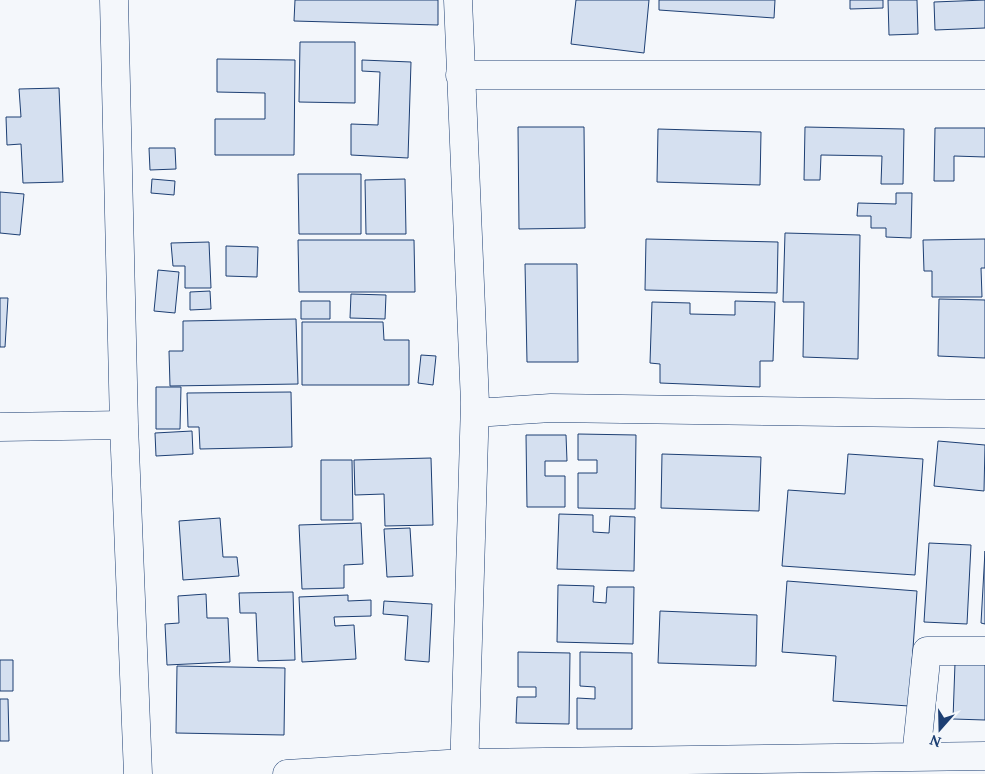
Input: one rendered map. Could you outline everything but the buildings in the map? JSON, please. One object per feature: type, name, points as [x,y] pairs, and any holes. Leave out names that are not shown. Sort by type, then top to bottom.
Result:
[{"type":"street","points":[[114,0],[124,425],[138,774]]},
{"type":"street","points":[[458,0],[475,413],[464,769]]},
{"type":"street","points":[[460,75],[985,75]]},
{"type":"street","points":[[475,413],[560,408],[985,414]]},
{"type":"street","points":[[0,427],[124,425]]},
{"type":"street","points":[[916,757],[927,651],[985,651]]},
{"type":"street","points":[[287,774],[985,756]]}]
